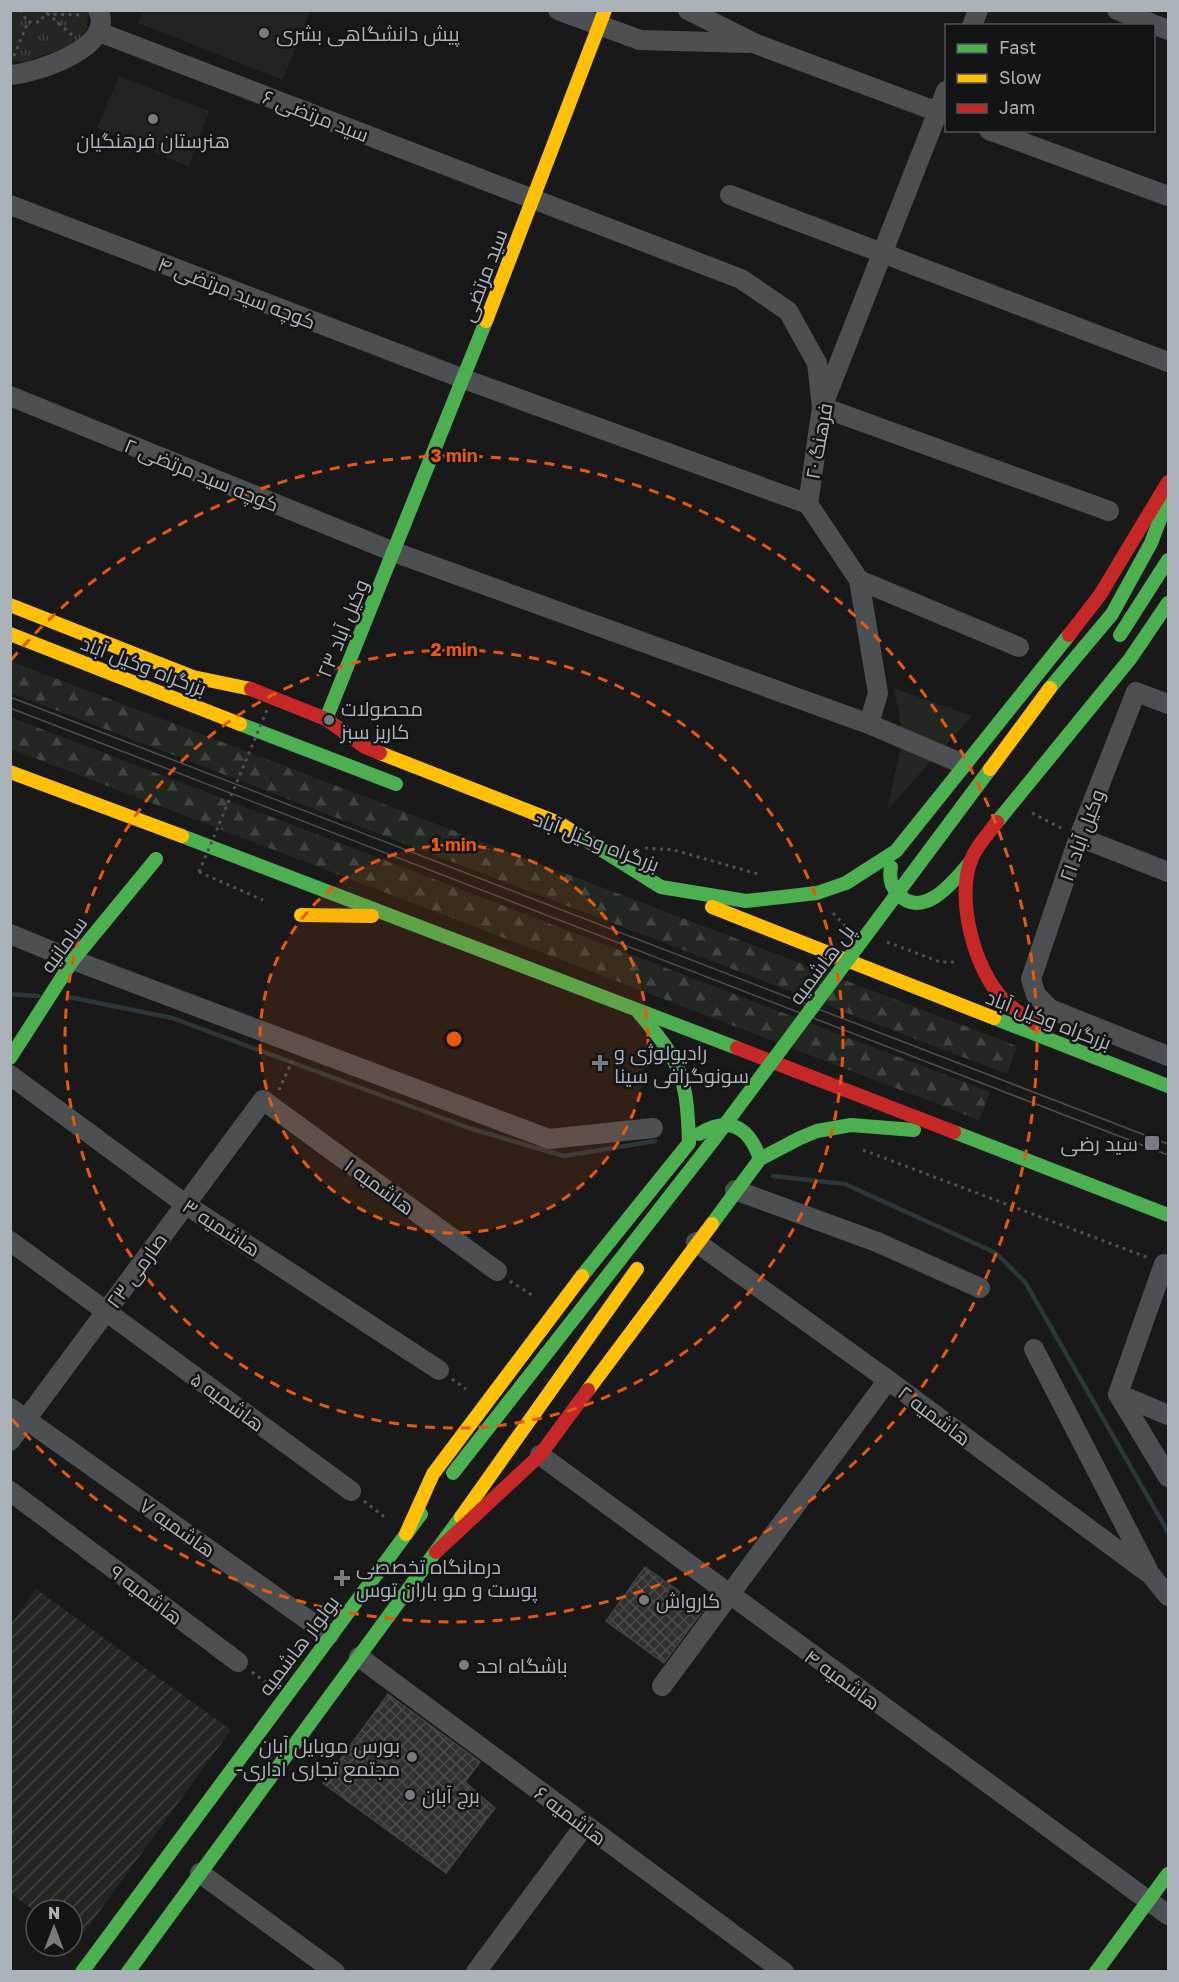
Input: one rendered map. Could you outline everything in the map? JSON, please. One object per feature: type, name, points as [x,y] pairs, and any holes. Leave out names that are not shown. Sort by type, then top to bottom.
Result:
[{"type":"main road","name":"سید مرتضی","points":[[394,552],[464,379],[602,19]]},
{"type":"main road","points":[[10,605],[194,677],[245,687],[326,719],[365,747],[559,823],[661,887],[746,901],[817,894],[846,883],[896,851],[963,764],[1100,595],[1168,482]]},
{"type":"main road","name":"پل هاشمیه","points":[[619,1261],[719,1132],[1050,688],[1112,614],[1151,543],[1168,498]]},
{"type":"main road","name":"۲۳ وکیل آباد","points":[[326,719],[394,552]]},
{"type":"main road","points":[[1114,642],[1128,625],[1168,560]]},
{"type":"main road","points":[[896,851],[890,871],[891,885],[901,899],[912,904],[929,902],[949,886],[970,861],[1012,802],[1144,642],[1168,603]]},
{"type":"main road","name":"بزرگراه وکیل آباد","points":[[10,634],[407,788]]},
{"type":"main road","points":[[12,773],[396,916],[1168,1215]]},
{"type":"main road","name":"سامانیه","points":[[13,1050],[73,960],[156,859]]},
{"type":"main road","name":"بزرگراه وکیل آباد","points":[[595,861],[1168,1086]]},
{"type":"main road","points":[[970,861],[966,901],[973,941],[985,972],[1002,998],[1066,1047]]},
{"type":"main road","points":[[908,910],[928,883]]},
{"type":"main road","points":[[302,915],[396,916]]},
{"type":"main road","name":"پل هاشمیه","points":[[860,975],[873,957]]},
{"type":"main road","points":[[636,1009],[666,1044],[684,1079],[688,1103],[688,1143]]},
{"type":"main road","points":[[783,1077],[797,1059]]},
{"type":"main road","points":[[436,1552],[540,1455],[696,1242],[760,1159],[791,1140],[828,1127],[861,1123],[963,1136]]},
{"type":"main road","points":[[406,1534],[433,1473],[554,1311],[688,1143],[710,1126],[723,1124],[737,1127],[748,1134],[756,1146],[760,1159]]},
{"type":"main road","points":[[735,1143],[749,1124]]},
{"type":"main road","name":"بولوار هاشمیه","points":[[82,1971],[329,1635],[619,1261]]},
{"type":"main road","points":[[128,1971],[436,1552],[641,1265]]},
{"type":"main road","points":[[1096,1971],[1168,1874]]},
{"type":"street","points":[[558,10],[602,19],[640,40],[756,44]]},
{"type":"street","points":[[688,10],[756,44],[942,114]]},
{"type":"street","points":[[1117,10],[1153,24]]},
{"type":"street","points":[[10,75],[25,74],[87,48],[99,19]]},
{"type":"street","name":"سید مرتضی ۶","points":[[99,19],[533,199],[741,279],[788,311],[817,363],[822,407]]},
{"type":"street","name":"فرهنگ ۲۰","points":[[869,724],[878,693],[859,580],[808,504],[822,407],[882,255],[942,114],[945,97]]},
{"type":"street","points":[[995,132],[1168,195]]},
{"type":"street","points":[[730,195],[882,255],[1168,362]]},
{"type":"street","name":"کوچه سید مرتضی ۴","points":[[10,205],[464,379],[808,504]]},
{"type":"street","name":"کوچه سید مرتضی ۲","points":[[10,396],[394,552],[869,724],[963,764]]},
{"type":"street","points":[[822,407],[1109,511]]},
{"type":"street","points":[[859,580],[1018,647]]},
{"type":"street","name":"۲۱ وکیل آباد","points":[[1168,704],[1136,692],[1079,837],[1030,979],[1036,995],[1050,1009],[1168,1056]]},
{"type":"street","points":[[1079,837],[1168,872]]},
{"type":"street","points":[[10,934],[299,1046],[549,1139],[653,1128]]},
{"type":"street","name":"هاشمیه ۳","points":[[10,1075],[185,1204],[439,1370]]},
{"type":"street","name":"صارمی ۲۳","points":[[10,1441],[185,1204],[267,1104]]},
{"type":"street","name":"هاشمیه ۱","points":[[267,1104],[496,1271]]},
{"type":"street","points":[[735,1190],[877,1242],[980,1288]]},
{"type":"street","name":"هاشمیه ۵","points":[[10,1241],[351,1491]]},
{"type":"street","name":"هاشمیه ۲","points":[[696,1242],[888,1380],[1150,1575],[1168,1596]]},
{"type":"street","points":[[1118,1394],[1164,1264]]},
{"type":"street","points":[[1034,1350],[1150,1575]]},
{"type":"street","points":[[662,1686],[888,1380]]},
{"type":"street","points":[[1118,1394],[1168,1415]]},
{"type":"street","points":[[1118,1394],[1168,1477]]},
{"type":"street","name":"هاشمیه ۷","points":[[10,1408],[329,1635]]},
{"type":"street","name":"هاشمیه ۴","points":[[540,1455],[729,1596],[1168,1915]]},
{"type":"street","name":"هاشمیه ۹","points":[[10,1491],[238,1662]]},
{"type":"street","name":"هاشمیه ۶","points":[[359,1657],[784,1971]]},
{"type":"street","points":[[476,1971],[585,1825]]},
{"type":"street","points":[[200,1873],[335,1971]]},
{"type":"path","points":[[20,10],[28,22]]},
{"type":"path","points":[[28,22],[40,22],[48,12]]},
{"type":"path","points":[[48,12],[99,19]]},
{"type":"path","points":[[48,12],[87,48]]},
{"type":"path","points":[[10,66],[28,22]]},
{"type":"path","points":[[263,900],[199,872],[267,710]]},
{"type":"path","points":[[1012,802],[1079,837]]},
{"type":"path","points":[[267,1104],[299,1046]]},
{"type":"path","points":[[861,1150],[1164,1264]]},
{"type":"path","points":[[496,1271],[554,1311]]},
{"type":"path","points":[[439,1370],[485,1401]]},
{"type":"path","points":[[351,1491],[406,1534]]},
{"type":"path","points":[[238,1662],[284,1696]]},
{"type":"shaded area","name":"پیش دانشگاهی بشری","points":[[143,10],[310,11],[283,80],[138,23]]},
{"type":"shaded area","name":"هنرستان فرهنگیان","points":[[119,76],[209,111],[189,167],[97,128]]},
{"type":"green space","points":[[11,11],[88,11],[87,28],[75,44],[25,62],[11,60]]},
{"type":"green space","points":[[10,661],[1017,1046],[1007,1074],[11,693]]},
{"type":"green space","points":[[894,688],[972,716],[887,810],[903,737]]},
{"type":"green space","points":[[10,717],[990,1092],[979,1120],[11,749]]},
{"type":"green space","points":[[36,1589],[231,1730],[84,1932],[84,1898],[24,1898],[24,1903],[11,1894],[11,1624]]},
{"type":"building","points":[[645,1567],[704,1609],[664,1663],[606,1621]]},
{"type":"building","name":"برج آبان","points":[[388,1694],[480,1762],[465,1782],[495,1808],[446,1873],[323,1783]]},
{"type":"waterway","points":[[10,994],[38,996]]},
{"type":"waterway","points":[[69,997],[172,1018],[472,1129],[564,1156],[655,1141]]},
{"type":"waterway","points":[[773,1176],[845,1184],[996,1253],[1025,1282],[1168,1532]]},
{"type":"tram line","points":[[10,697],[1168,1144]]},
{"type":"tram line","points":[[10,708],[1168,1155]]},
{"type":"traffic: fast","points":[[326,719],[486,321]]},
{"type":"traffic: fast","points":[[1050,688],[1112,614],[1151,543],[1167,501]]},
{"type":"traffic: fast","points":[[1120,635],[1168,560]]},
{"type":"traffic: fast","points":[[997,822],[1130,659],[1168,603]]},
{"type":"traffic: fast","points":[[570,830],[661,887],[746,901],[817,893],[846,883],[896,851],[1069,635]]},
{"type":"traffic: fast","points":[[240,724],[396,784]]},
{"type":"traffic: fast","points":[[619,1261],[712,1142],[990,769]]},
{"type":"traffic: fast","points":[[182,836],[737,1048]]},
{"type":"traffic: fast","points":[[10,1058],[73,960],[156,859]]},
{"type":"traffic: fast","points":[[891,867],[891,881],[897,893],[907,901],[917,903],[928,901],[938,895],[971,861]]},
{"type":"traffic: fast","points":[[582,1276],[689,1143],[684,1086],[679,1072],[665,1045],[639,1013]]},
{"type":"traffic: fast","points":[[994,1018],[1168,1086]]},
{"type":"traffic: fast","points":[[699,1134],[720,1125],[737,1127],[750,1139],[760,1159]]},
{"type":"traffic: fast","points":[[712,1224],[760,1159],[800,1138],[817,1131],[851,1125],[914,1130]]},
{"type":"traffic: fast","points":[[954,1132],[1168,1215]]},
{"type":"traffic: fast","points":[[453,1473],[619,1261]]},
{"type":"traffic: fast","points":[[82,1972],[421,1514]]},
{"type":"traffic: fast","points":[[128,1972],[461,1517]]},
{"type":"traffic: fast","points":[[1096,1972],[1168,1874]]},
{"type":"traffic: slow","points":[[486,321],[605,10]]},
{"type":"traffic: slow","points":[[10,605],[193,677],[251,689]]},
{"type":"traffic: slow","points":[[10,634],[240,724]]},
{"type":"traffic: slow","points":[[990,769],[1050,688]]},
{"type":"traffic: slow","points":[[380,753],[559,823],[570,830]]},
{"type":"traffic: slow","points":[[10,772],[182,836]]},
{"type":"traffic: slow","points":[[712,907],[994,1018]]},
{"type":"traffic: slow","points":[[301,915],[372,916]]},
{"type":"traffic: slow","points":[[588,1390],[712,1224]]},
{"type":"traffic: slow","points":[[461,1517],[637,1269]]},
{"type":"traffic: slow","points":[[406,1534],[433,1474],[582,1276]]},
{"type":"traffic: jam","points":[[1069,635],[1100,595],[1168,482]]},
{"type":"traffic: jam","points":[[251,689],[326,719],[365,747],[380,753]]},
{"type":"traffic: jam","points":[[997,822],[982,840],[971,860],[967,876],[967,913],[976,952],[993,986],[1010,1006],[1036,1024]]},
{"type":"traffic: jam","points":[[737,1048],[954,1132]]},
{"type":"traffic: jam","points":[[436,1552],[540,1455],[588,1390]]},
{"type":"place","name":"پیش دانشگاهی بشری","points":[[264,33]]},
{"type":"place","name":"هنرستان فرهنگیان","points":[[153,119]]},
{"type":"place","name":"محصولات کاریز سبز","points":[[329,720]]},
{"type":"place","name":"رادیولوژی و سونوگرافی سینا","points":[[600,1063]]},
{"type":"place","name":"سید رضی","points":[[1152,1143]]},
{"type":"place","name":"درمانگاه تخصصی پوست و مو باران توس","points":[[342,1578]]},
{"type":"place","name":"کارواش","points":[[644,1600]]},
{"type":"place","name":"باشگاه احد","points":[[464,1665]]},
{"type":"place","name":"بورس موبایل آبان -مجتمع تجاری اداری","points":[[412,1757]]},
{"type":"place","name":"برج آبان","points":[[410,1795]]}]
